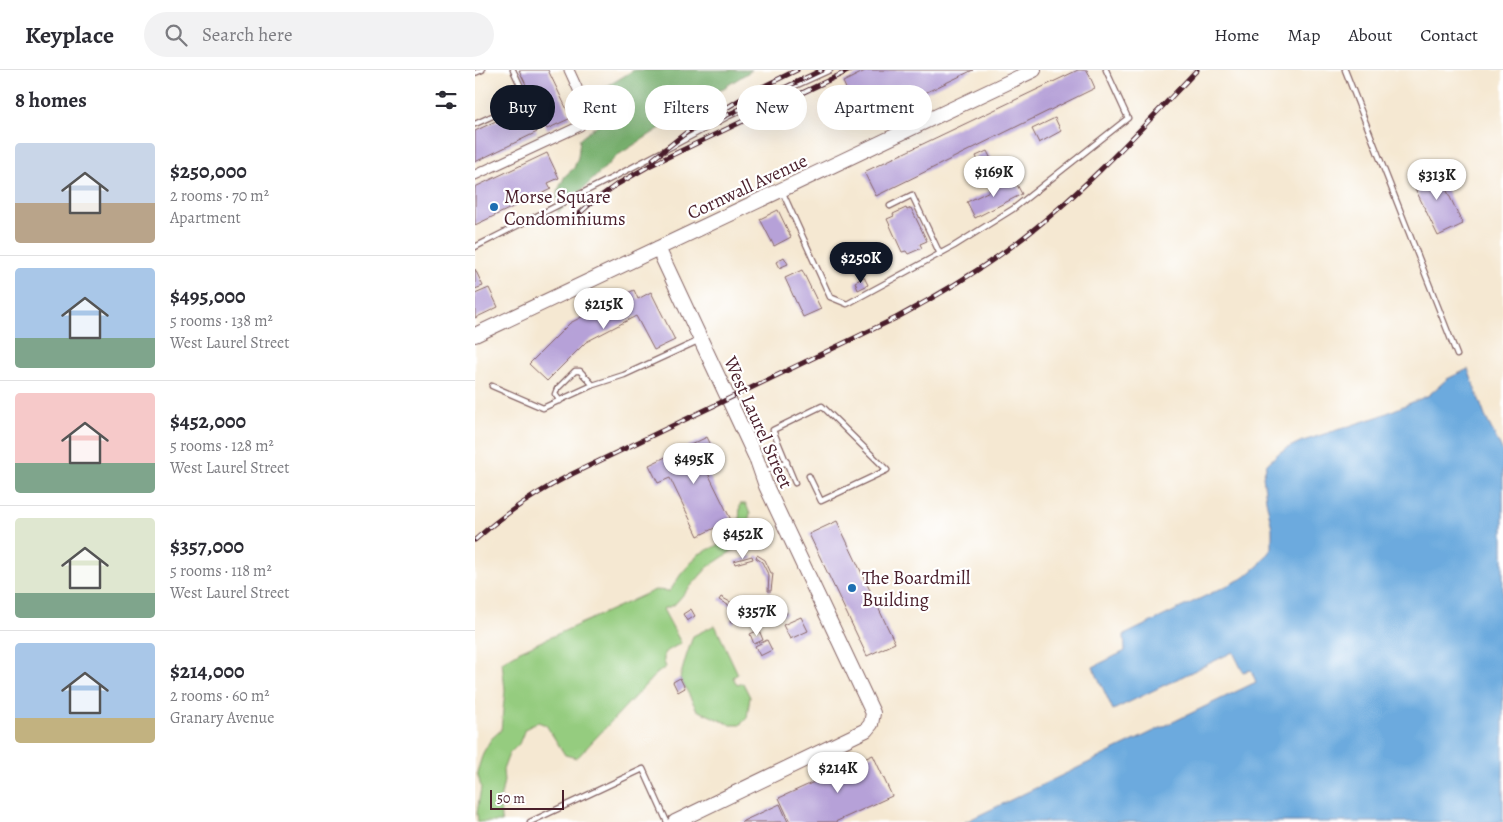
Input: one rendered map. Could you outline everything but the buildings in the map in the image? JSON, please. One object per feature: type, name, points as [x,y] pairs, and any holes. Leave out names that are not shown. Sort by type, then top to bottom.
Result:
[{"type":"street","points":[[475,175],[580,126],[585,116],[585,104],[569,70]]},
{"type":"street","name":"Cornwall Avenue","points":[[477,334],[1034,70]]},
{"type":"street","name":"West Laurel Street","points":[[658,248],[749,441],[766,486],[873,713],[873,720],[867,730],[675,822]]},
{"type":"lane","points":[[475,73],[482,70]]},
{"type":"lane","points":[[475,124],[527,100],[513,70]]},
{"type":"lane","points":[[475,247],[614,177],[729,116],[830,70]]},
{"type":"lane","points":[[781,190],[830,297],[847,304],[940,254],[1013,209],[1128,118],[1106,70]]},
{"type":"lane","points":[[1345,70],[1457,355]]},
{"type":"lane","points":[[890,206],[912,195],[940,254]]},
{"type":"lane","points":[[492,386],[543,408],[593,385],[624,375],[701,339]]},
{"type":"lane","points":[[560,401],[555,394],[557,389],[575,371],[579,371],[593,385]]},
{"type":"lane","points":[[795,482],[773,430],[822,406],[887,470],[821,501],[809,476]]},
{"type":"lane","points":[[762,473],[787,462]]},
{"type":"lane","points":[[530,822],[643,769],[667,822]]},
{"type":"green space","points":[[634,70],[752,70],[727,86],[645,85],[645,130],[657,130],[618,155],[558,213],[557,192],[565,176],[574,168],[578,157],[580,139],[591,130],[635,130],[635,85],[609,85]]},
{"type":"green space","points":[[740,504],[746,504],[750,514],[746,531],[738,547],[708,567],[674,605],[663,609],[681,643],[664,653],[666,667],[655,675],[577,758],[565,755],[546,725],[538,722],[525,729],[519,744],[509,754],[503,770],[504,781],[500,800],[502,822],[478,822],[477,813],[481,787],[477,772],[483,753],[491,739],[501,730],[505,690],[502,662],[520,651],[655,590],[670,591],[681,574],[699,554],[733,538],[739,525]]},
{"type":"green space","points":[[715,625],[738,674],[733,677],[737,685],[743,683],[750,697],[747,718],[740,725],[731,725],[697,710],[680,678],[693,636]]},
{"type":"water","points":[[1468,369],[1485,416],[1503,452],[1503,822],[965,822],[1256,682],[1251,670],[1243,672],[1233,652],[1113,710],[1093,667],[1125,651],[1124,635],[1245,577],[1259,565],[1272,548],[1272,528],[1263,476],[1267,464],[1280,452],[1300,442],[1380,416],[1429,395],[1447,379]]},
{"type":"railway","points":[[653,159],[687,132],[756,90],[797,70]]},
{"type":"railway","points":[[727,115],[822,70]]},
{"type":"railway","points":[[568,224],[590,204],[616,185],[649,166],[850,70]]},
{"type":"railway","points":[[475,540],[510,512],[572,474],[896,318],[971,274],[1015,244],[1064,204],[1110,161],[1197,70]]},
{"type":"place","name":"Morse Square Condominiums","points":[[494,207]]},
{"type":"place","name":"The Boardmill Building","points":[[852,588]]}]
